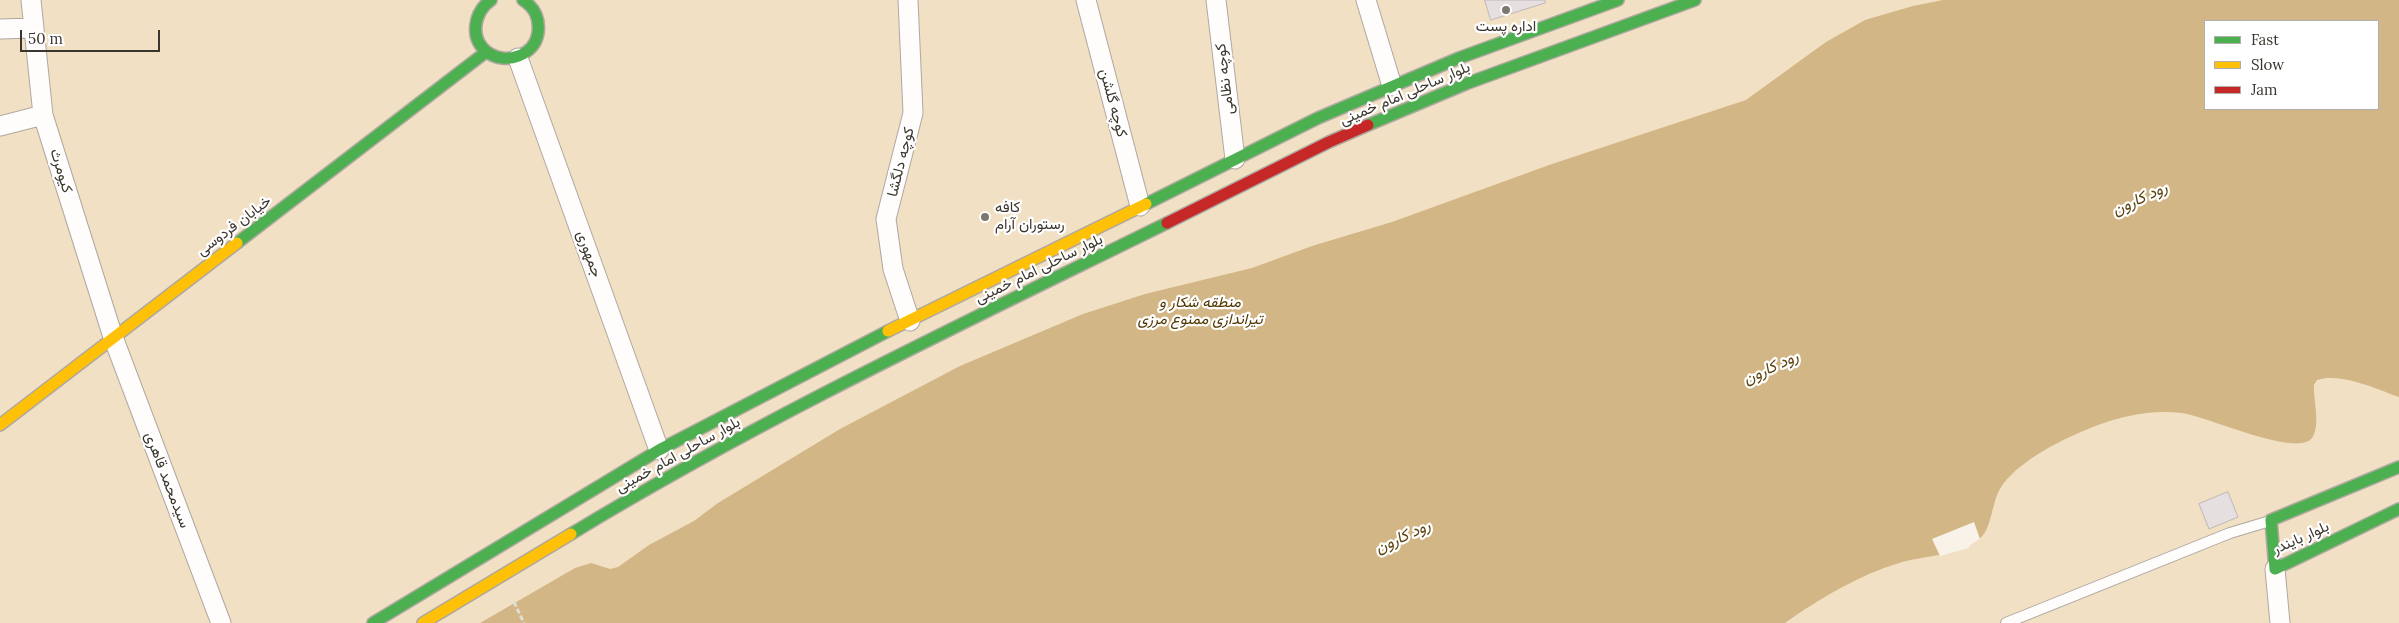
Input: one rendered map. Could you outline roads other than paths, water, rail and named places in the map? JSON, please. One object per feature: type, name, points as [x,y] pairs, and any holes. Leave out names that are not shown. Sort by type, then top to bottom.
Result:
[{"type":"main road","points":[[491,0],[482,8],[475,26],[480,45],[486,52],[501,59],[518,58],[528,52],[535,44],[539,33],[539,9],[523,0]]},
{"type":"main road","name":"بلوار ساحلی امام خمینی","points":[[373,623],[663,463],[910,321],[1318,118],[1459,58],[1618,0]]},
{"type":"main road","name":"بلوار ساحلی امام خمینی","points":[[423,623],[663,463],[828,391],[1329,142],[1468,83],[1695,0]]},
{"type":"main road","name":"خیابان فردوسی","points":[[0,425],[486,52]]},
{"type":"main road","name":"بلوار بایندر","points":[[2399,468],[2271,520],[2275,569],[2399,509]]},
{"type":"street","name":"کیومرث","points":[[31,0],[43,115],[113,338]]},
{"type":"street","name":"کوچه دلگشا","points":[[908,0],[913,112],[886,219],[893,269],[910,321]]},
{"type":"street","name":"کوچه گلشن","points":[[1086,0],[1140,206]]},
{"type":"street","name":"کوچه نظامی","points":[[1216,0],[1235,159]]},
{"type":"street","points":[[1366,0],[1392,86]]},
{"type":"street","points":[[0,29],[33,28]]},
{"type":"street","name":"جمهوری","points":[[518,58],[663,463]]},
{"type":"street","points":[[0,126],[43,115]]},
{"type":"street","name":"سیدمحمد قاهری","points":[[113,338],[221,623]]},
{"type":"street","points":[[2275,569],[2280,623]]},
{"type":"lane","points":[[2006,623],[2029,619],[2230,533],[2271,520]]},
{"type":"water","name":"رود کارون","points":[[1943,0],[2399,0],[2399,397],[2347,380],[2326,378],[2317,380],[2314,385],[2315,433],[2312,438],[2303,443],[2271,440],[2175,412],[2136,415],[2096,426],[2077,433],[2040,453],[2010,477],[1997,495],[1989,524],[1983,536],[1969,546],[1949,553],[1909,560],[1869,574],[1825,597],[1785,623],[480,623],[575,568],[591,563],[610,569],[618,567],[649,545],[694,521],[718,503],[840,429],[960,366],[1083,314],[1145,294],[1252,268],[1312,246],[1392,222],[1552,164],[1746,100],[1826,42],[1865,20],[1913,6]]},
{"type":"place","name":"اداره پست","points":[[1506,10]]},
{"type":"place","name":"کافه رستوران آرام","points":[[985,217]]},
{"type":"park label","name":"منطقه شکار و تیراندازی ممنوع مرزی","points":[[1200,312]]}]
